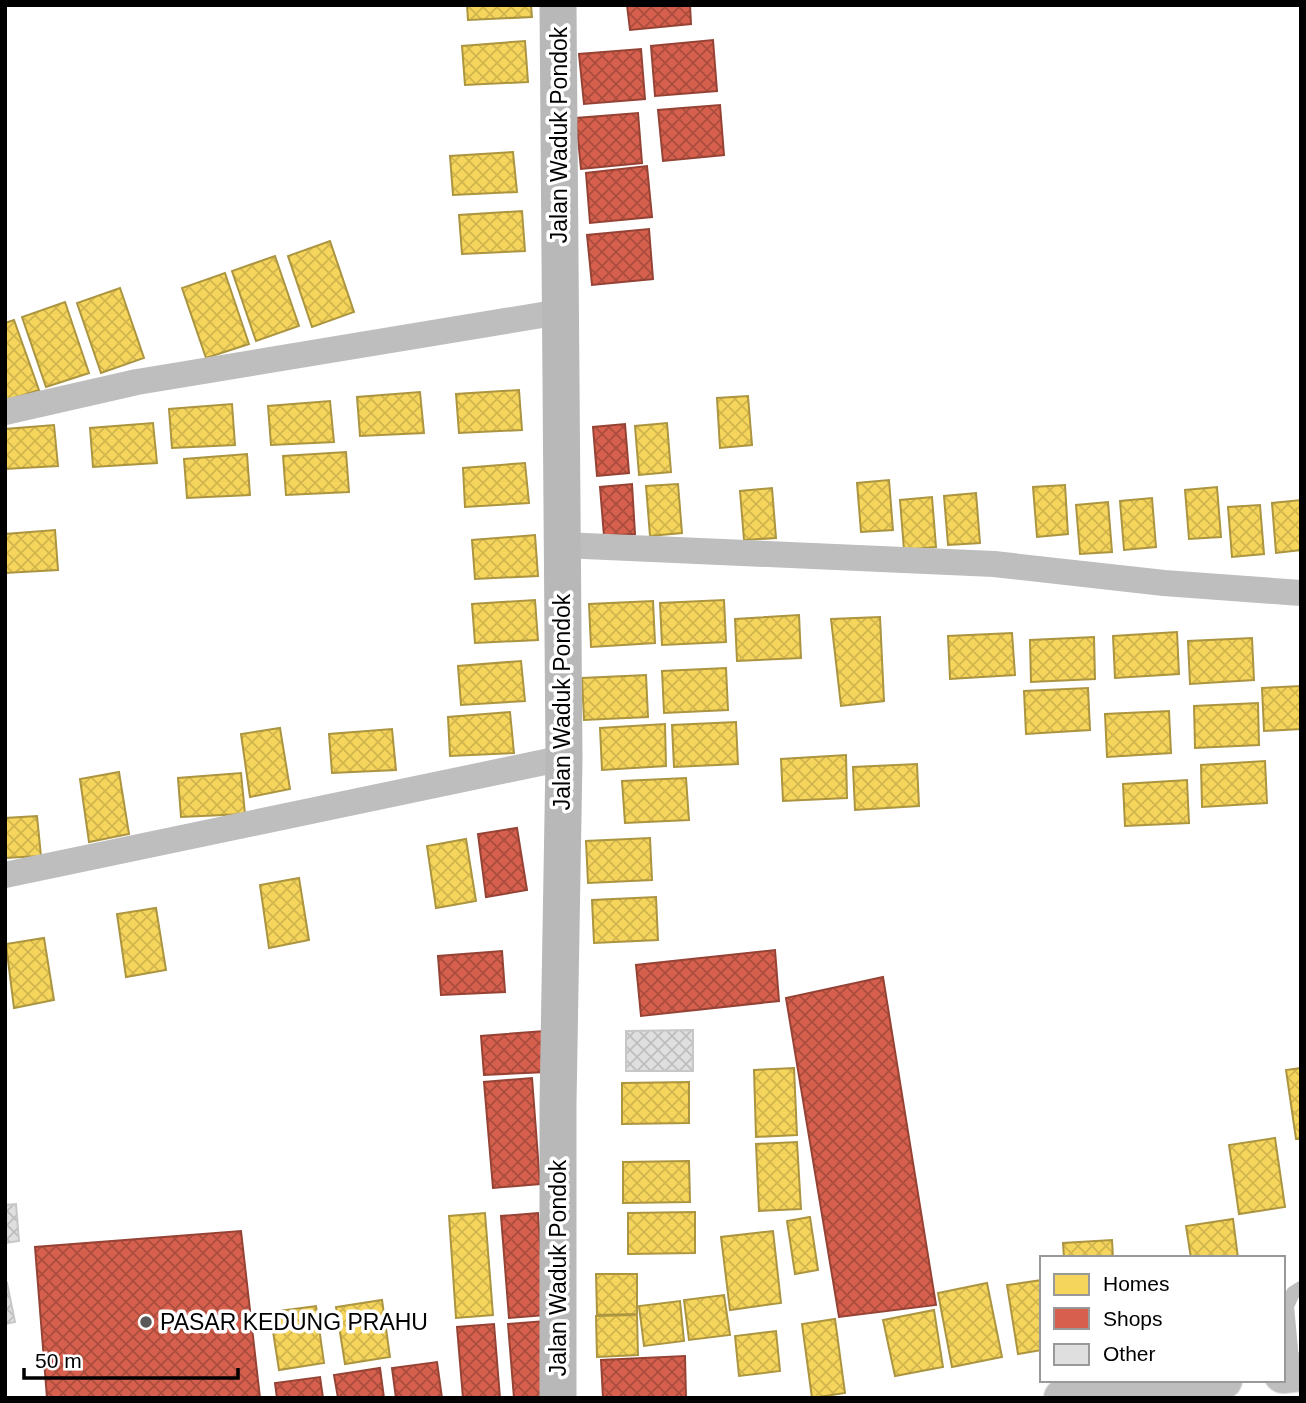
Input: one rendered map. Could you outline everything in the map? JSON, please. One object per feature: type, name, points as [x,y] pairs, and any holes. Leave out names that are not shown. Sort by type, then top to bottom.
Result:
[{"type":"highway","points":[[1063,1398],[1205,1382]]},
{"type":"street","name":"Jalan Waduk Pondok","points":[[558,5],[564,758],[558,1104],[558,1398]]},
{"type":"street","points":[[5,412],[149,379],[560,312]]},
{"type":"street","points":[[562,545],[993,564],[1164,583],[1301,593]]},
{"type":"street","points":[[5,875],[564,758]]},
{"type":"lane","points":[[1292,1373],[1287,1306],[1293,1293],[1301,1288]]},
{"type":"building: Homes","points":[[467,5],[531,5],[532,17],[468,20]]},
{"type":"building: Homes","points":[[525,41],[528,82],[465,85],[462,46]]},
{"type":"building: Homes","points":[[513,152],[517,192],[453,195],[450,156]]},
{"type":"building: Homes","points":[[522,211],[525,251],[462,254],[459,215]]},
{"type":"building: Homes","points":[[330,241],[354,312],[312,327],[288,256]]},
{"type":"building: Homes","points":[[275,256],[299,326],[256,341],[232,271]]},
{"type":"building: Homes","points":[[225,273],[249,344],[206,358],[182,288]]},
{"type":"building: Homes","points":[[120,288],[144,358],[101,373],[77,303]]},
{"type":"building: Homes","points":[[65,302],[89,373],[46,387],[22,317]]},
{"type":"building: Homes","points":[[14,320],[39,390],[5,401],[5,323]]},
{"type":"building: Homes","points":[[519,390],[522,430],[459,433],[456,394]]},
{"type":"building: Homes","points":[[420,392],[424,433],[360,436],[357,397]]},
{"type":"building: Homes","points":[[748,396],[752,445],[720,448],[717,398]]},
{"type":"building: Homes","points":[[330,401],[334,442],[271,445],[268,406]]},
{"type":"building: Homes","points":[[232,404],[235,445],[172,448],[169,409]]},
{"type":"building: Homes","points":[[153,423],[157,463],[93,467],[90,428]]},
{"type":"building: Homes","points":[[667,423],[671,472],[639,475],[635,426]]},
{"type":"building: Homes","points":[[54,425],[58,466],[5,469],[5,429]]},
{"type":"building: Homes","points":[[346,452],[349,492],[286,495],[283,456]]},
{"type":"building: Homes","points":[[247,454],[250,495],[187,498],[184,459]]},
{"type":"building: Homes","points":[[525,463],[529,503],[465,507],[463,468]]},
{"type":"building: Homes","points":[[889,480],[893,530],[861,532],[857,483]]},
{"type":"building: Homes","points":[[678,484],[682,533],[650,536],[646,486]]},
{"type":"building: Homes","points":[[1065,485],[1068,534],[1037,537],[1033,487]]},
{"type":"building: Homes","points":[[1217,487],[1221,537],[1189,539],[1185,490]]},
{"type":"building: Homes","points":[[772,488],[776,538],[744,540],[740,491]]},
{"type":"building: Homes","points":[[976,493],[980,543],[948,545],[944,496]]},
{"type":"building: Homes","points":[[932,497],[936,547],[904,550],[900,500]]},
{"type":"building: Homes","points":[[1152,498],[1156,547],[1124,550],[1120,501]]},
{"type":"building: Homes","points":[[1301,500],[1301,550],[1276,553],[1272,503]]},
{"type":"building: Homes","points":[[1108,502],[1112,552],[1080,554],[1076,505]]},
{"type":"building: Homes","points":[[1260,505],[1264,554],[1232,557],[1228,507]]},
{"type":"building: Homes","points":[[55,530],[58,570],[5,573],[5,534]]},
{"type":"building: Homes","points":[[535,535],[538,576],[475,579],[472,540]]},
{"type":"building: Homes","points":[[535,600],[538,640],[475,643],[472,604]]},
{"type":"building: Homes","points":[[724,600],[726,642],[662,645],[660,603]]},
{"type":"building: Homes","points":[[653,601],[655,643],[591,647],[589,604]]},
{"type":"building: Homes","points":[[799,615],[801,658],[737,661],[735,619]]},
{"type":"building: Homes","points":[[880,617],[884,701],[841,706],[831,619]]},
{"type":"building: Homes","points":[[1177,632],[1179,674],[1115,678],[1113,636]]},
{"type":"building: Homes","points":[[1012,633],[1015,675],[950,679],[948,636]]},
{"type":"building: Homes","points":[[1094,637],[1095,679],[1031,682],[1030,640]]},
{"type":"building: Homes","points":[[1252,638],[1254,680],[1190,684],[1188,641]]},
{"type":"building: Homes","points":[[521,661],[525,701],[461,705],[458,666]]},
{"type":"building: Homes","points":[[726,668],[728,710],[664,713],[662,671]]},
{"type":"building: Homes","points":[[646,675],[648,717],[584,720],[582,678]]},
{"type":"building: Homes","points":[[1301,686],[1301,729],[1264,731],[1262,688]]},
{"type":"building: Homes","points":[[1088,688],[1090,730],[1026,734],[1024,691]]},
{"type":"building: Homes","points":[[1258,703],[1259,745],[1195,748],[1194,706]]},
{"type":"building: Homes","points":[[1169,711],[1171,753],[1107,757],[1105,714]]},
{"type":"building: Homes","points":[[510,712],[514,753],[450,756],[448,717]]},
{"type":"building: Homes","points":[[736,722],[738,764],[674,767],[672,725]]},
{"type":"building: Homes","points":[[665,724],[666,766],[602,770],[600,728]]},
{"type":"building: Homes","points":[[280,728],[290,789],[250,797],[241,734]]},
{"type":"building: Homes","points":[[392,729],[396,770],[332,773],[329,734]]},
{"type":"building: Homes","points":[[846,755],[847,798],[783,801],[781,759]]},
{"type":"building: Homes","points":[[1265,761],[1267,803],[1202,807],[1201,765]]},
{"type":"building: Homes","points":[[917,764],[919,806],[855,810],[853,767]]},
{"type":"building: Homes","points":[[119,772],[129,834],[89,842],[80,779]]},
{"type":"building: Homes","points":[[241,773],[245,814],[181,817],[178,778]]},
{"type":"building: Homes","points":[[686,778],[689,820],[625,823],[622,781]]},
{"type":"building: Homes","points":[[1187,780],[1189,823],[1125,826],[1123,784]]},
{"type":"building: Homes","points":[[37,816],[41,856],[5,858],[5,818]]},
{"type":"building: Homes","points":[[650,838],[652,880],[588,883],[586,841]]},
{"type":"building: Homes","points":[[466,839],[476,901],[436,908],[427,846]]},
{"type":"building: Homes","points":[[299,878],[309,940],[269,948],[260,885]]},
{"type":"building: Homes","points":[[656,897],[658,940],[594,943],[592,900]]},
{"type":"building: Homes","points":[[156,908],[166,970],[126,977],[117,914]]},
{"type":"building: Homes","points":[[44,938],[54,1000],[14,1008],[6,944]]},
{"type":"building: Homes","points":[[794,1068],[797,1135],[756,1137],[754,1070]]},
{"type":"building: Homes","points":[[1301,1068],[1301,1139],[1296,1139],[1286,1070]]},
{"type":"building: Homes","points":[[689,1082],[689,1123],[622,1124],[622,1083]]},
{"type":"building: Homes","points":[[1275,1138],[1285,1207],[1239,1214],[1229,1145]]},
{"type":"building: Homes","points":[[797,1142],[801,1209],[759,1211],[756,1144]]},
{"type":"building: Homes","points":[[689,1161],[690,1202],[623,1203],[623,1162]]},
{"type":"building: Homes","points":[[695,1212],[695,1253],[628,1254],[628,1213]]},
{"type":"building: Homes","points":[[485,1213],[493,1315],[456,1318],[449,1216]]},
{"type":"building: Homes","points":[[810,1217],[818,1270],[795,1274],[787,1221]]},
{"type":"building: Homes","points":[[1233,1219],[1238,1256],[1191,1256],[1186,1226]]},
{"type":"building: Homes","points":[[773,1231],[781,1303],[730,1310],[721,1237]]},
{"type":"building: Homes","points":[[1112,1240],[1113,1256],[1064,1256],[1063,1243]]},
{"type":"building: Homes","points":[[596,1274],[637,1274],[637,1314],[597,1315]]},
{"type":"building: Homes","points":[[1040,1280],[1040,1350],[1018,1354],[1007,1285]]},
{"type":"building: Homes","points":[[987,1283],[1002,1357],[952,1367],[938,1293]]},
{"type":"building: Homes","points":[[724,1295],[730,1335],[689,1340],[684,1300]]},
{"type":"building: Homes","points":[[382,1300],[390,1357],[345,1364],[336,1307]]},
{"type":"building: Homes","points":[[680,1301],[684,1341],[644,1346],[639,1306]]},
{"type":"building: Homes","points":[[316,1306],[324,1363],[279,1370],[270,1312]]},
{"type":"building: Homes","points":[[934,1310],[943,1367],[895,1376],[883,1320]]},
{"type":"building: Homes","points":[[637,1315],[638,1355],[597,1357],[596,1316]]},
{"type":"building: Homes","points":[[835,1319],[845,1393],[812,1398],[802,1324]]},
{"type":"building: Homes","points":[[776,1331],[780,1371],[739,1376],[735,1336]]},
{"type":"building: Shops","points":[[627,5],[690,5],[691,24],[630,30]]},
{"type":"building: Shops","points":[[713,40],[717,91],[655,96],[651,46]]},
{"type":"building: Shops","points":[[641,49],[645,99],[584,104],[579,54]]},
{"type":"building: Shops","points":[[720,105],[724,155],[663,161],[658,110]]},
{"type":"building: Shops","points":[[638,113],[642,163],[581,169],[576,118]]},
{"type":"building: Shops","points":[[647,166],[652,217],[590,223],[586,173]]},
{"type":"building: Shops","points":[[649,229],[653,279],[592,285],[587,235]]},
{"type":"building: Shops","points":[[625,424],[629,473],[597,476],[593,427]]},
{"type":"building: Shops","points":[[632,484],[635,534],[604,536],[600,487]]},
{"type":"building: Shops","points":[[517,828],[527,890],[486,897],[478,834]]},
{"type":"building: Shops","points":[[775,950],[779,1001],[641,1016],[636,965]]},
{"type":"building: Shops","points":[[502,951],[505,992],[441,995],[438,956]]},
{"type":"building: Shops","points":[[883,977],[936,1305],[839,1317],[786,998]]},
{"type":"building: Shops","points":[[544,1031],[547,1072],[484,1075],[481,1036]]},
{"type":"building: Shops","points":[[532,1078],[540,1184],[493,1188],[484,1082]]},
{"type":"building: Shops","points":[[538,1213],[545,1315],[509,1318],[501,1216]]},
{"type":"building: Shops","name":"PASAR KEDUNG PRAHU","points":[[241,1231],[260,1398],[47,1398],[35,1247]]},
{"type":"building: Shops","points":[[545,1321],[551,1398],[514,1398],[508,1324]]},
{"type":"building: Shops","points":[[494,1324],[500,1398],[463,1398],[457,1327]]},
{"type":"building: Shops","points":[[685,1356],[686,1398],[603,1398],[601,1360]]},
{"type":"building: Shops","points":[[437,1362],[442,1398],[396,1398],[392,1368]]},
{"type":"building: Shops","points":[[380,1368],[384,1398],[338,1398],[334,1375]]},
{"type":"building: Shops","points":[[320,1377],[323,1398],[277,1398],[275,1383]]},
{"type":"building: Other","points":[[693,1030],[693,1071],[626,1071],[626,1031]]},
{"type":"building: Other","points":[[16,1204],[19,1241],[5,1243],[5,1205]]},
{"type":"building: Other","points":[[7,1283],[15,1322],[5,1324],[5,1284]]},
{"type":"place","name":"PASAR KEDUNG PRAHU","points":[[146,1322]]}]
